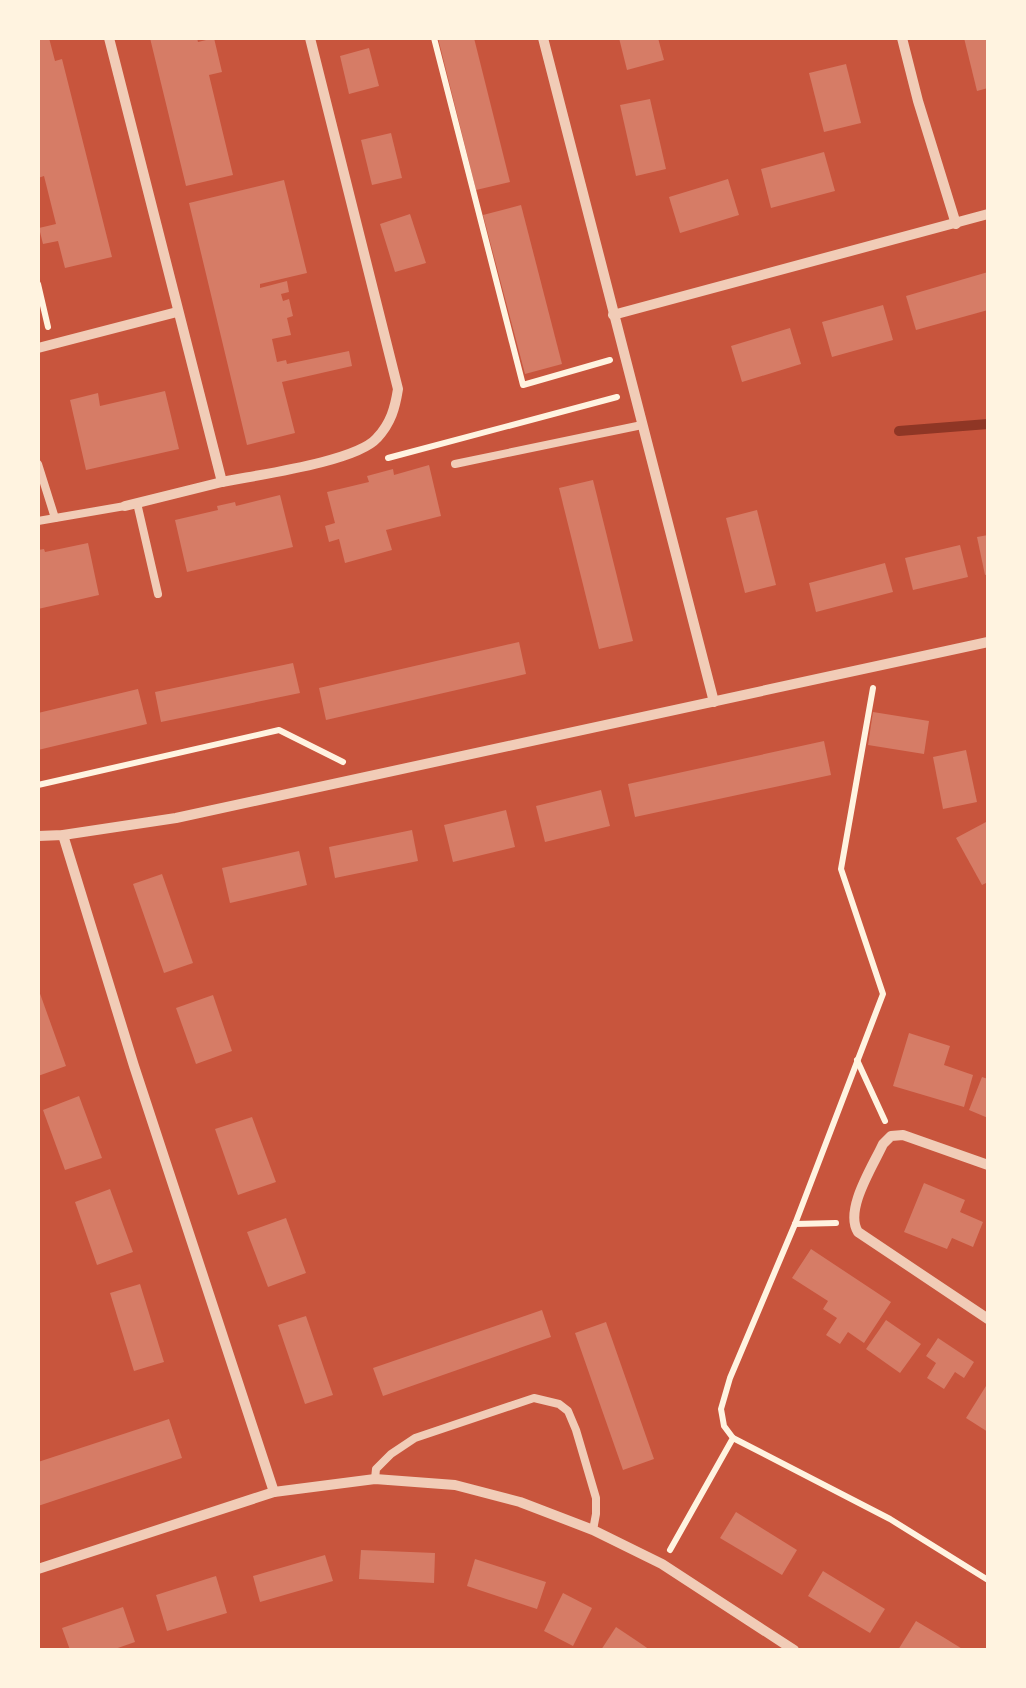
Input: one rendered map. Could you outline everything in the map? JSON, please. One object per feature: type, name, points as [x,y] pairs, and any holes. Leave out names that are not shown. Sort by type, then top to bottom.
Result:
[{"type":"street","points":[[109,38],[222,482]]},
{"type":"street","points":[[131,504],[348,456],[375,441],[393,416],[398,389],[310,38]]},
{"type":"street","points":[[543,38],[714,702]]},
{"type":"street","points":[[902,38],[956,224]]},
{"type":"street","points":[[613,315],[988,214]]},
{"type":"street","points":[[38,348],[177,312]]},
{"type":"street","points":[[38,836],[176,818],[988,642]]},
{"type":"street","points":[[63,835],[134,1066],[274,1492]]},
{"type":"street","points":[[988,1165],[903,1135],[891,1136],[883,1144],[853,1210],[852,1223],[858,1232],[988,1320]]},
{"type":"street","points":[[38,1569],[274,1492],[375,1480],[455,1485],[520,1502],[592,1530],[662,1564],[794,1650]]},
{"type":"lane","points":[[455,464],[642,426]]},
{"type":"lane","points":[[38,464],[54,518]]},
{"type":"lane","points":[[38,521],[131,504],[158,594]]},
{"type":"lane","points":[[375,1480],[376,1469],[415,1438],[534,1398],[559,1404],[568,1411],[596,1498],[592,1530]]},
{"type":"path","points":[[434,38],[523,385],[625,356]]},
{"type":"path","points":[[38,284],[53,344]]},
{"type":"path","points":[[348,456],[366,463],[633,393]]},
{"type":"path","points":[[878,664],[841,869],[883,994],[721,1409],[724,1426],[733,1438],[890,1519],[988,1580]]},
{"type":"path","points":[[38,785],[278,730],[371,776]]},
{"type":"path","points":[[858,1060],[891,1136]]},
{"type":"path","points":[[795,1224],[852,1223]]},
{"type":"path","points":[[662,1564],[733,1438]]},
{"type":"building","points":[[49,38],[55,61],[62,59],[112,257],[65,268],[58,241],[43,244],[39,228],[56,224],[44,176],[38,178],[38,40]]},
{"type":"building","points":[[150,38],[197,38],[198,42],[214,38],[222,72],[209,75],[233,175],[186,186]]},
{"type":"building","points":[[438,38],[474,38],[510,182],[476,190]]},
{"type":"building","points":[[619,38],[658,38],[664,60],[627,70]]},
{"type":"building","points":[[964,38],[988,38],[988,88],[977,91]]},
{"type":"building","points":[[369,48],[379,86],[349,94],[340,56]]},
{"type":"building","points":[[846,64],[861,123],[824,132],[809,73]]},
{"type":"building","points":[[650,99],[666,169],[636,176],[620,105]]},
{"type":"building","points":[[391,133],[402,178],[372,185],[361,140]]},
{"type":"building","points":[[824,152],[835,191],[771,208],[761,169]]},
{"type":"building","points":[[728,179],[739,215],[680,233],[669,197]]},
{"type":"building","points":[[284,180],[307,273],[260,284],[260,288],[287,281],[289,292],[281,294],[283,301],[289,299],[293,316],[287,318],[291,335],[272,339],[277,362],[286,360],[287,364],[349,351],[352,366],[282,382],[295,433],[247,445],[189,203]]},
{"type":"building","points":[[521,205],[562,364],[525,374],[483,215]]},
{"type":"building","points":[[410,214],[426,263],[395,272],[380,224]]},
{"type":"building","points":[[988,272],[988,310],[916,330],[906,296]]},
{"type":"building","points":[[883,305],[893,340],[832,357],[822,322]]},
{"type":"building","points":[[790,328],[801,364],[742,382],[731,346]]},
{"type":"building","points":[[165,391],[179,449],[86,470],[70,400],[98,393],[100,406]]},
{"type":"building","points":[[429,465],[441,516],[386,530],[392,550],[345,563],[339,539],[329,542],[325,526],[335,523],[327,492],[369,482],[367,476],[393,469],[394,475]]},
{"type":"building","points":[[593,480],[633,641],[599,649],[559,488]]},
{"type":"building","points":[[280,495],[293,547],[187,572],[175,520],[218,510],[217,506],[235,502],[236,506]]},
{"type":"building","points":[[757,510],[776,585],[745,593],[726,518]]},
{"type":"building","points":[[988,535],[988,574],[985,575],[977,537]]},
{"type":"building","points":[[88,543],[99,595],[38,609],[38,550]]},
{"type":"building","points":[[960,545],[968,577],[913,590],[905,558]]},
{"type":"building","points":[[885,563],[893,592],[816,612],[809,583]]},
{"type":"building","points":[[519,642],[526,674],[326,720],[319,688]]},
{"type":"building","points":[[293,663],[300,693],[161,722],[155,692]]},
{"type":"building","points":[[138,689],[147,724],[38,750],[38,713]]},
{"type":"building","points":[[873,712],[929,721],[924,754],[868,745]]},
{"type":"building","points":[[824,741],[831,775],[635,817],[628,784]]},
{"type":"building","points":[[966,750],[977,802],[943,809],[933,757]]},
{"type":"building","points":[[601,790],[610,826],[545,842],[536,806]]},
{"type":"building","points":[[506,810],[515,847],[453,862],[444,825]]},
{"type":"building","points":[[986,822],[988,882],[982,885],[956,838]]},
{"type":"building","points":[[412,830],[418,861],[335,878],[329,847]]},
{"type":"building","points":[[299,851],[307,885],[230,903],[222,868]]},
{"type":"building","points":[[162,874],[193,963],[164,973],[133,884]]},
{"type":"building","points":[[38,988],[66,1066],[38,1076]]},
{"type":"building","points":[[213,995],[232,1051],[196,1064],[176,1008]]},
{"type":"building","points":[[909,1033],[950,1046],[944,1065],[973,1075],[964,1107],[893,1086]]},
{"type":"building","points":[[982,1077],[988,1079],[988,1118],[969,1110]]},
{"type":"building","points":[[79,1096],[102,1158],[65,1170],[43,1110]]},
{"type":"building","points":[[252,1117],[276,1182],[238,1195],[215,1129]]},
{"type":"building","points":[[924,1183],[965,1200],[960,1212],[983,1222],[973,1247],[952,1238],[947,1249],[904,1232]]},
{"type":"building","points":[[110,1189],[133,1252],[97,1265],[75,1202]]},
{"type":"building","points":[[286,1218],[306,1273],[268,1287],[247,1232]]},
{"type":"building","points":[[811,1249],[891,1302],[864,1343],[848,1332],[840,1344],[826,1335],[837,1318],[823,1309],[828,1301],[792,1278]]},
{"type":"building","points":[[140,1284],[164,1362],[134,1371],[110,1293]]},
{"type":"building","points":[[542,1310],[551,1337],[383,1396],[373,1368]]},
{"type":"building","points":[[306,1316],[333,1395],[305,1404],[278,1325]]},
{"type":"building","points":[[886,1320],[921,1344],[900,1373],[866,1349]]},
{"type":"building","points":[[606,1322],[654,1459],[623,1470],[575,1333]]},
{"type":"building","points":[[938,1338],[974,1362],[964,1378],[955,1372],[944,1389],[927,1378],[936,1363],[926,1356]]},
{"type":"building","points":[[988,1387],[988,1432],[966,1418]]},
{"type":"building","points":[[169,1419],[182,1458],[38,1506],[38,1462]]},
{"type":"building","points":[[736,1512],[797,1550],[782,1575],[720,1538]]},
{"type":"building","points":[[361,1550],[435,1553],[434,1583],[359,1579]]},
{"type":"building","points":[[325,1555],[333,1581],[260,1602],[253,1576]]},
{"type":"building","points":[[475,1559],[546,1582],[537,1609],[467,1586]]},
{"type":"building","points":[[823,1571],[885,1609],[870,1633],[808,1596]]},
{"type":"building","points":[[216,1576],[227,1613],[167,1631],[156,1595]]},
{"type":"building","points":[[563,1593],[592,1608],[573,1646],[544,1631]]},
{"type":"building","points":[[123,1607],[135,1642],[112,1650],[70,1650],[62,1628]]},
{"type":"building","points":[[916,1621],[943,1637],[964,1650],[898,1650]]},
{"type":"building","points":[[616,1627],[640,1643],[650,1650],[601,1650]]},
{"type":"waterway","points":[[899,431],[988,424]]}]
